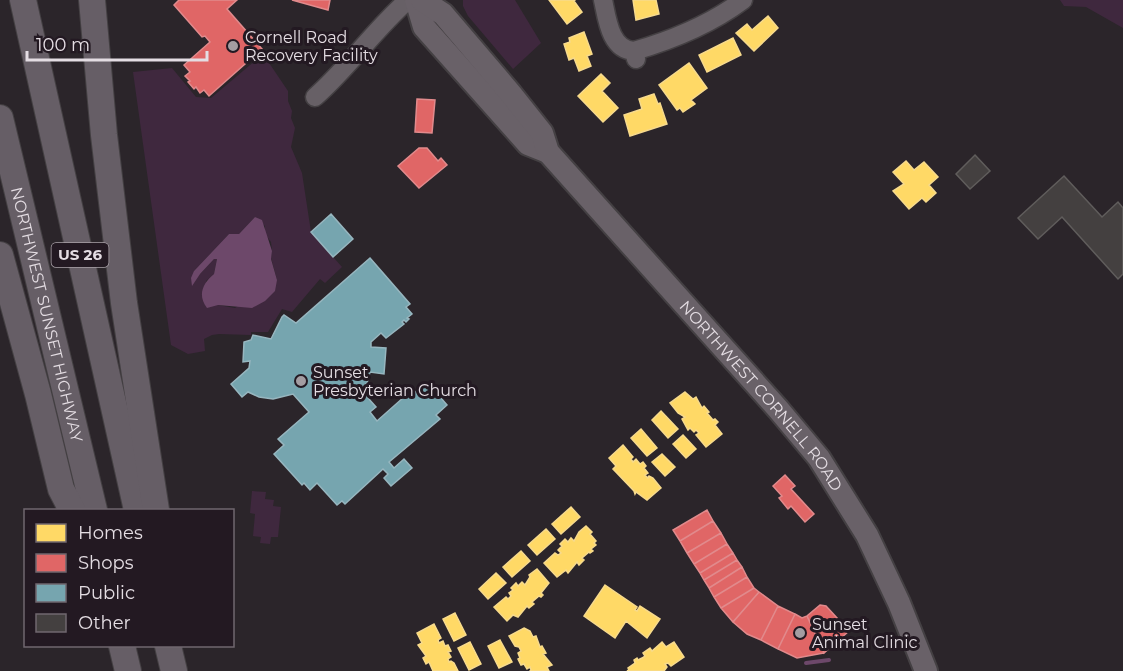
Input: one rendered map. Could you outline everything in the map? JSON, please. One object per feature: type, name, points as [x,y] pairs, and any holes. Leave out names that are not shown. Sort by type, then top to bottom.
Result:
[{"type":"highway","name":"US 26","points":[[23,0],[136,509]]},
{"type":"highway","points":[[92,0],[104,135],[124,303],[156,509]]},
{"type":"highway","name":"NORTHWEST SUNSET HIGHWAY","points":[[0,118],[94,509]]},
{"type":"highway","points":[[0,255],[61,489],[71,509]]},
{"type":"highway","points":[[122,647],[128,671]]},
{"type":"highway","points":[[168,647],[174,671]]},
{"type":"main road","name":"NORTHWEST CORNELL ROAD","points":[[416,0],[424,27],[528,144],[548,152]]},
{"type":"main road","name":"NORTHWEST CORNELL ROAD","points":[[422,0],[442,14],[542,133],[548,152],[819,458],[871,543],[899,603],[926,671]]},
{"type":"street","points":[[315,97],[335,79],[390,16],[408,0]]},
{"type":"street","points":[[603,0],[607,21],[616,41],[635,55],[679,36],[732,8],[742,0]]},
{"type":"shaded area","points":[[463,0],[515,0],[541,43],[513,69],[468,16]]},
{"type":"shaded area","points":[[1060,0],[1123,0],[1123,28],[1086,7],[1064,6]]},
{"type":"shaded area","points":[[263,54],[288,91],[291,118],[295,128],[291,147],[302,173],[311,232],[342,267],[325,283],[320,279],[292,312],[282,309],[268,332],[251,332],[251,335],[212,335],[204,339],[205,351],[188,354],[171,345],[133,72],[172,68],[196,97],[211,98]],"holes":[[[255,217],[265,226],[265,234],[271,242],[271,258],[277,280],[235,308],[218,305],[206,281],[214,274],[217,259],[214,259],[200,274],[194,271],[229,234],[239,234]]]},
{"type":"shaded area","points":[[255,217],[262,220],[272,251],[271,259],[277,280],[275,291],[265,301],[252,308],[218,305],[207,308],[202,294],[207,281],[214,274],[217,259],[214,259],[200,274],[192,286],[191,278],[194,271],[229,234],[239,234]]},
{"type":"shaded area","points":[[252,491],[266,492],[265,499],[274,500],[273,506],[281,507],[278,537],[271,537],[270,544],[260,543],[261,537],[253,536],[255,514],[250,513]]},
{"type":"building: Homes","points":[[549,0],[575,0],[582,12],[567,24]]},
{"type":"building: Homes","points":[[633,0],[656,0],[659,14],[636,20]]},
{"type":"building: Homes","points":[[768,16],[778,28],[754,51],[736,33],[747,24],[752,30]]},
{"type":"building: Homes","points":[[584,32],[592,54],[587,56],[591,66],[579,71],[574,58],[569,60],[564,44],[570,42],[569,38]]},
{"type":"building: Homes","points":[[733,38],[741,55],[707,72],[699,55]]},
{"type":"building: Homes","points":[[689,63],[707,88],[691,100],[695,104],[683,112],[680,108],[677,110],[659,85]]},
{"type":"building: Homes","points":[[601,74],[610,83],[602,91],[618,108],[603,122],[578,96]]},
{"type":"building: Homes","points":[[654,94],[658,104],[660,103],[667,124],[630,136],[624,115],[642,109],[639,99]]},
{"type":"building: Homes","points":[[906,161],[914,170],[924,162],[938,177],[929,185],[936,193],[926,202],[922,198],[909,209],[893,191],[904,184],[893,172]]},
{"type":"building: Homes","points":[[685,392],[693,399],[696,397],[702,408],[704,406],[713,420],[718,422],[715,425],[722,434],[706,447],[696,435],[699,433],[690,428],[688,430],[682,419],[685,417],[678,413],[670,403]]},
{"type":"building: Homes","points":[[661,411],[678,429],[668,438],[652,420]]},
{"type":"building: Homes","points":[[641,429],[657,448],[647,456],[631,438]]},
{"type":"building: Homes","points":[[683,435],[696,449],[686,458],[673,444]]},
{"type":"building: Homes","points":[[623,445],[633,457],[631,459],[633,462],[636,459],[640,464],[643,462],[648,473],[645,475],[653,478],[661,488],[647,500],[636,492],[635,494],[613,469],[616,466],[609,458]]},
{"type":"building: Homes","points":[[662,454],[675,467],[665,476],[652,462]]},
{"type":"building: Homes","points":[[571,507],[580,517],[561,534],[552,524]]},
{"type":"building: Homes","points":[[586,526],[596,541],[594,543],[596,545],[591,549],[593,551],[582,558],[584,560],[579,565],[577,562],[568,573],[566,570],[557,577],[544,563],[555,553],[558,555],[561,553],[558,550],[565,539],[568,542],[571,538],[574,541]]},
{"type":"building: Homes","points":[[546,529],[555,539],[537,555],[528,545]]},
{"type":"building: Homes","points":[[521,551],[530,561],[512,577],[503,567]]},
{"type":"building: Homes","points":[[537,569],[549,583],[541,593],[543,595],[532,602],[534,604],[529,608],[527,606],[518,617],[513,615],[507,621],[494,607],[506,597],[508,599],[511,596],[509,593],[516,583],[518,586],[522,582],[525,585],[529,575]]},
{"type":"building: Homes","points":[[496,573],[506,583],[488,599],[479,589]]},
{"type":"building: Homes","points":[[605,585],[637,607],[635,610],[637,611],[640,606],[660,619],[647,638],[626,621],[615,638],[584,616]]},
{"type":"building: Homes","points":[[455,613],[466,635],[454,641],[443,619]]},
{"type":"building: Homes","points":[[434,624],[441,638],[438,640],[439,643],[443,641],[445,646],[448,645],[451,651],[448,652],[451,657],[448,659],[449,662],[454,663],[458,671],[433,671],[429,662],[426,664],[423,658],[426,656],[418,645],[422,643],[417,633]]},
{"type":"building: Homes","points":[[524,628],[530,631],[533,637],[536,636],[540,647],[542,646],[546,653],[543,654],[552,665],[547,667],[549,671],[530,671],[530,667],[527,669],[524,664],[521,665],[518,653],[521,651],[509,636]]},
{"type":"building: Homes","points":[[500,640],[512,662],[499,668],[488,646]]},
{"type":"building: Homes","points":[[470,642],[481,664],[469,670],[458,648]]},
{"type":"building: Homes","points":[[662,642],[666,647],[674,642],[684,657],[671,666],[668,663],[665,664],[667,667],[664,671],[627,671],[635,663],[634,660],[642,658],[645,656],[643,653],[650,648],[652,651]]},
{"type":"building: Shops","name":"Cornell Road Recovery Facility","points":[[179,0],[237,0],[227,9],[262,49],[209,96],[204,90],[200,93],[188,82],[190,81],[185,76],[190,72],[184,65],[210,42],[205,36],[202,37],[174,5]]},
{"type":"building: Shops","points":[[292,0],[330,0],[328,10]]},
{"type":"building: Shops","points":[[417,99],[435,100],[432,133],[415,132]]},
{"type":"building: Shops","points":[[419,148],[427,148],[438,161],[441,158],[447,165],[419,188],[398,166]]},
{"type":"building: Shops","points":[[785,475],[795,486],[791,489],[814,514],[805,522],[791,506],[788,509],[779,498],[782,496],[773,486]]},
{"type":"building: Shops","points":[[707,510],[713,521],[680,541],[673,530]]},
{"type":"building: Shops","points":[[713,521],[721,533],[687,553],[680,541]]},
{"type":"building: Shops","points":[[721,533],[727,544],[694,564],[687,553]]},
{"type":"building: Shops","points":[[727,544],[733,553],[700,573],[694,564]]},
{"type":"building: Shops","points":[[733,553],[737,560],[704,580],[700,573]]},
{"type":"building: Shops","points":[[737,560],[742,567],[709,588],[704,580]]},
{"type":"building: Shops","points":[[742,567],[747,577],[714,597],[709,588]]},
{"type":"building: Shops","points":[[747,577],[754,588],[721,608],[714,597]]},
{"type":"building: Shops","points":[[754,588],[759,592],[733,622],[721,608]]},
{"type":"building: Shops","points":[[759,592],[778,606],[761,640],[747,634],[733,622]]},
{"type":"building: Shops","points":[[820,605],[826,606],[849,631],[824,653],[807,616]]},
{"type":"building: Shops","points":[[778,606],[795,614],[778,649],[761,640]]},
{"type":"building: Shops","name":"Sunset Animal Clinic","points":[[795,614],[802,618],[807,616],[824,653],[797,658],[778,649]]},
{"type":"building: Public","points":[[331,214],[353,239],[333,257],[311,232]]},
{"type":"building: Public","name":"Sunset Presbyterian Church","points":[[370,258],[410,304],[406,307],[412,314],[406,322],[404,320],[402,322],[404,324],[386,338],[381,333],[371,342],[371,347],[386,348],[384,374],[370,372],[367,383],[360,389],[376,407],[370,412],[377,421],[413,389],[417,394],[428,383],[447,405],[436,415],[440,419],[389,462],[394,468],[404,459],[412,468],[391,486],[384,478],[388,474],[383,469],[345,504],[342,501],[337,505],[317,483],[310,490],[304,483],[302,485],[274,454],[284,445],[278,439],[309,412],[293,394],[273,399],[259,397],[248,392],[242,397],[231,384],[249,368],[250,361],[243,362],[244,342],[251,340],[253,335],[271,339],[284,315],[296,323]]},
{"type":"building: Other","points":[[975,155],[990,171],[970,189],[956,174]]},
{"type":"building: Other","points":[[1064,176],[1102,217],[1118,202],[1123,208],[1123,274],[1118,279],[1062,217],[1038,239],[1018,218]]},
{"type":"waterway","points":[[806,663],[829,660]]},
{"type":"place","name":"Cornell Road Recovery Facility","points":[[233,46]]},
{"type":"place","name":"Sunset Presbyterian Church","points":[[301,381]]},
{"type":"place","name":"Sunset Animal Clinic","points":[[800,633]]}]
